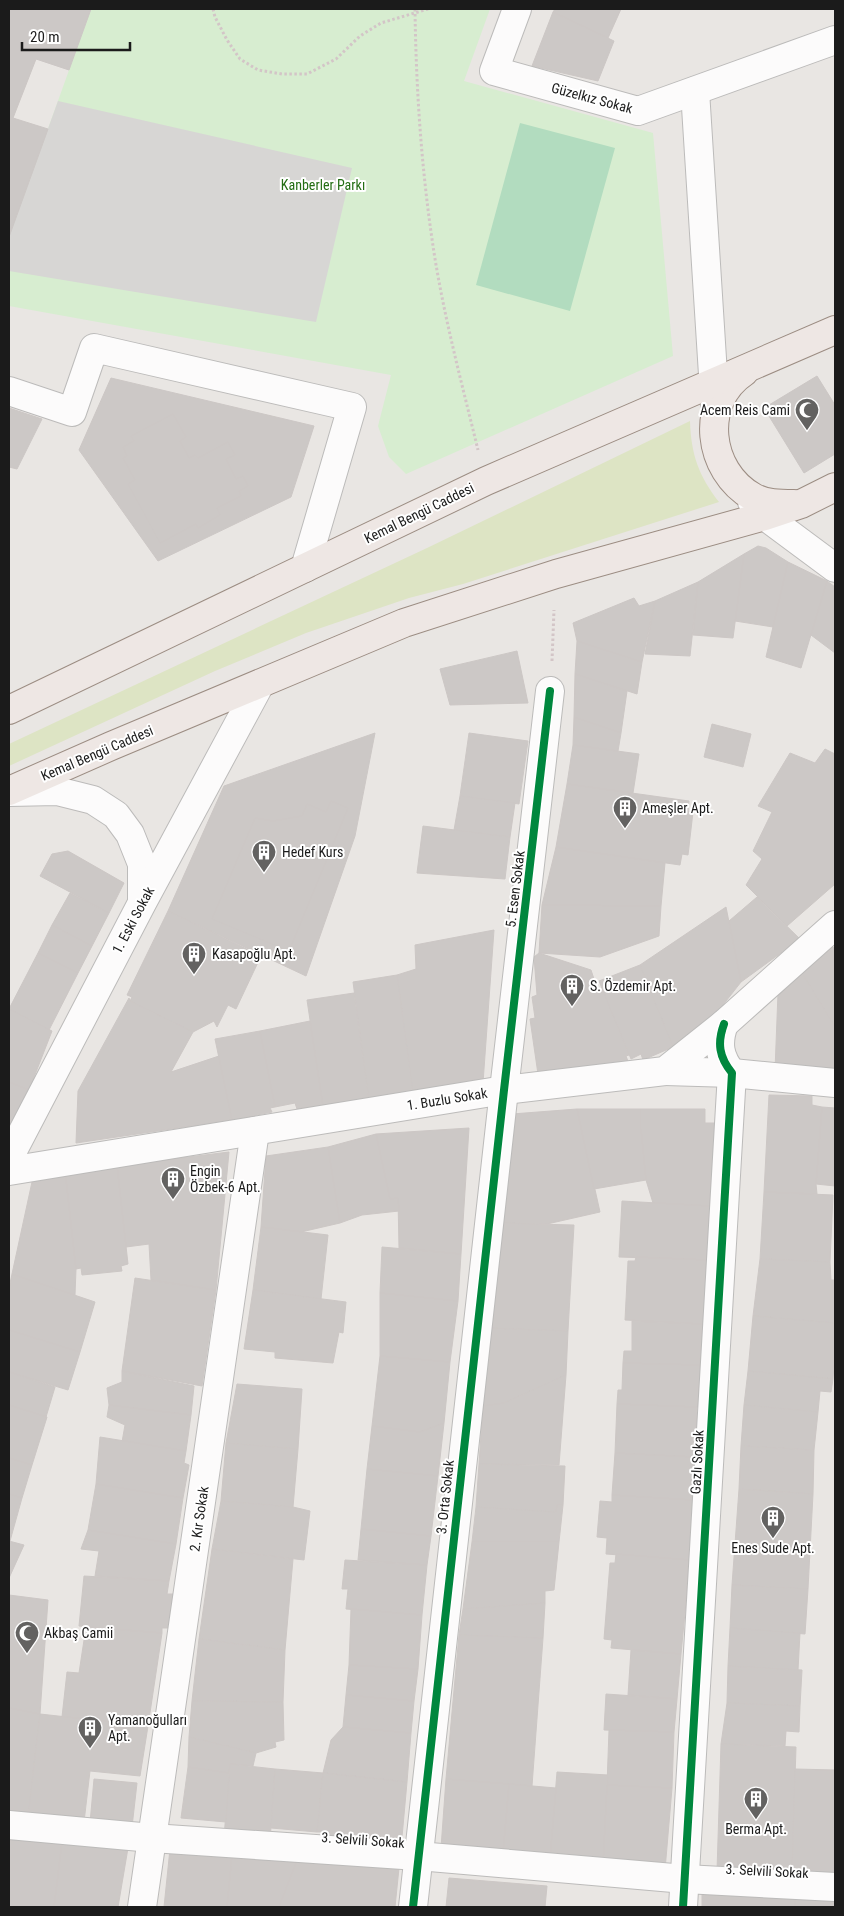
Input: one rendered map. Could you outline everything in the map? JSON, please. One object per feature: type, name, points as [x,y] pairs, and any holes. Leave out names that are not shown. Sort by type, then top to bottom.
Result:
[{"type":"main road","name":"Kemal Bengü Caddesi","points":[[9,710],[486,482],[835,330]]},
{"type":"main road","points":[[763,361],[742,373],[725,392],[715,414],[713,439],[720,462],[734,483],[754,497],[777,504],[802,504]]},
{"type":"main road","name":"Kemal Bengü Caddesi","points":[[9,792],[110,746],[404,623],[556,574],[766,516],[802,504],[835,487]]},
{"type":"street","name":"Güzelkız Sokak","points":[[518,9],[494,71],[638,111],[835,40]]},
{"type":"street","points":[[695,90],[715,414]]},
{"type":"street","points":[[9,391],[72,412],[94,348],[352,407],[305,568]]},
{"type":"street","points":[[734,483],[766,516],[835,568]]},
{"type":"street","name":"1. Eski Sokak","points":[[9,1158],[142,903],[260,684]]},
{"type":"street","name":"5. Esen Sokak","points":[[504,1090],[550,691]]},
{"type":"street","points":[[9,792],[58,791],[93,800],[116,816],[130,834],[142,864],[142,903]]},
{"type":"street","points":[[665,1072],[724,1024],[835,926]]},
{"type":"street","name":"Gazlı Sokak","points":[[683,1907],[732,1073],[723,1062],[719,1037],[724,1024]]},
{"type":"street","name":"1. Buzlu Sokak","points":[[9,1171],[504,1090],[665,1072],[732,1073],[835,1083]]},
{"type":"street","name":"3. Orta Sokak","points":[[413,1907],[504,1090]]},
{"type":"street","name":"2. Kır Sokak","points":[[142,1907],[255,1131]]},
{"type":"street","name":"3. Selvili Sokak","points":[[9,1824],[152,1838],[418,1856],[685,1879],[835,1887]]},
{"type":"path","points":[[213,9],[215,17],[240,59],[258,70],[291,74],[308,74],[336,59],[360,36],[381,23],[415,11],[428,9]]},
{"type":"path","points":[[415,11],[419,123],[432,240],[452,344],[486,482]]},
{"type":"path","points":[[550,691],[556,574]]},
{"type":"green space","name":"Kanberler Parkı","points":[[91,9],[490,9],[464,81],[653,133],[673,356],[406,474],[389,457],[378,426],[391,375],[9,306],[9,237]]},
{"type":"green space","points":[[520,123],[615,148],[570,311],[476,285]]},
{"type":"green space","points":[[690,421],[692,444],[697,464],[706,483],[719,502],[463,584],[409,598],[306,633],[215,671],[9,766],[9,744],[427,548]]},
{"type":"shaded area","points":[[58,101],[352,168],[316,322],[9,271],[9,237]]},
{"type":"building","points":[[9,9],[91,9],[69,70],[36,59],[13,118],[48,129],[9,237]]},
{"type":"building","points":[[555,9],[621,9],[608,38],[553,12]]},
{"type":"building","points":[[553,12],[614,41],[598,81],[532,66]]},
{"type":"building","name":"Acem Reis Cami","points":[[817,376],[835,405],[835,454],[804,473],[764,408]]},
{"type":"building","points":[[111,378],[314,426],[291,497],[158,561],[79,450]]},
{"type":"building","points":[[9,408],[42,419],[17,469],[9,467]]},
{"type":"building","points":[[173,414],[186,437],[180,441],[189,458],[195,455],[198,458],[228,442],[235,455],[226,459],[236,479],[243,476],[248,486],[239,491],[241,496],[217,508],[220,515],[198,528],[196,524],[160,543],[128,484],[135,480],[123,458],[127,456],[123,447],[134,441],[131,436]]},
{"type":"building","points":[[758,546],[766,548],[788,562],[773,627],[735,621],[744,554]]},
{"type":"building","points":[[744,554],[733,638],[693,635],[698,582]]},
{"type":"building","points":[[788,562],[827,581],[801,668],[766,657]]},
{"type":"building","points":[[827,581],[835,587],[835,653],[811,635]]},
{"type":"building","points":[[698,582],[690,656],[645,654],[655,601]]},
{"type":"building","points":[[634,598],[639,606],[655,601],[642,662],[577,641],[573,623]]},
{"type":"building","points":[[577,641],[642,662],[637,694],[575,674]]},
{"type":"building","points":[[517,651],[528,703],[450,705],[440,669]]},
{"type":"building","points":[[575,674],[627,691],[621,733],[574,717]]},
{"type":"building","points":[[574,717],[621,733],[618,751],[573,745]]},
{"type":"building","points":[[712,724],[751,734],[743,767],[704,757]]},
{"type":"building","name":"Hedef Kurs","points":[[375,733],[355,836],[306,976],[168,911],[224,786]]},
{"type":"building","points":[[469,733],[528,741],[519,804],[460,796]]},
{"type":"building","points":[[573,745],[639,754],[633,793],[567,784]]},
{"type":"building","points":[[825,749],[835,754],[835,884],[787,926],[746,885],[762,859],[753,851],[772,812],[758,806],[790,753],[815,763]]},
{"type":"building","name":"Ameşler Apt.","points":[[567,784],[689,801],[688,811],[693,812],[688,855],[682,854],[680,865],[556,847]]},
{"type":"building","points":[[460,796],[515,803],[510,837],[454,830]]},
{"type":"building","points":[[331,801],[348,808],[289,951],[212,919],[255,818],[273,821],[302,816],[307,804],[326,812]]},
{"type":"building","points":[[423,826],[510,837],[505,879],[417,873]]},
{"type":"building","points":[[556,847],[665,863],[661,906],[542,905]]},
{"type":"building","points":[[68,851],[124,883],[109,913],[40,876],[52,854]]},
{"type":"building","points":[[70,893],[109,913],[92,946],[52,925]]},
{"type":"building","points":[[757,897],[800,939],[741,982],[729,921]]},
{"type":"building","points":[[542,905],[661,906],[659,936],[600,957],[539,953]]},
{"type":"building","points":[[726,907],[741,982],[697,1038],[673,1047],[640,965]]},
{"type":"building","name":"Kasapoğlu Apt.","points":[[168,911],[261,956],[236,1009],[228,1005],[217,1027],[214,1021],[193,1032],[130,1001],[132,997],[127,995]]},
{"type":"building","points":[[52,925],[92,946],[78,973],[38,953]]},
{"type":"building","points":[[494,930],[483,1083],[413,1093],[397,975],[416,969],[415,945]]},
{"type":"building","points":[[833,947],[835,950],[835,1027],[802,973]]},
{"type":"building","points":[[38,953],[78,973],[49,1030],[9,1009]]},
{"type":"building","name":"S. Özdemir Apt.","points":[[539,953],[591,970],[598,991],[603,990],[629,1055],[626,1056],[629,1064],[539,1081],[530,1019],[535,1018],[532,997],[537,995],[534,957]]},
{"type":"building","points":[[640,965],[673,1047],[643,1060],[641,1054],[631,1059],[599,981]]},
{"type":"building","points":[[802,973],[835,1027],[835,1076],[775,1070],[778,993]]},
{"type":"building","points":[[397,975],[413,1093],[369,1100],[353,982]]},
{"type":"building","points":[[354,993],[369,1100],[323,1106],[307,1000]]},
{"type":"building","points":[[129,998],[130,1001],[193,1032],[171,1072],[219,1056],[232,1120],[76,1143],[78,1091]]},
{"type":"building","points":[[9,1009],[52,1031],[29,1090],[9,1082]]},
{"type":"building","points":[[310,1021],[323,1106],[297,1109],[295,1103],[275,1107],[260,1031]]},
{"type":"building","points":[[260,1031],[275,1107],[270,1108],[272,1112],[232,1120],[215,1039]]},
{"type":"building","points":[[9,1082],[29,1090],[9,1142]]},
{"type":"building","points":[[769,1095],[812,1096],[812,1105],[822,1107],[816,1184],[817,1194],[764,1192]]},
{"type":"building","points":[[822,1107],[835,1108],[835,1186],[816,1184]]},
{"type":"building","points":[[577,1109],[600,1212],[547,1224],[498,1223],[512,1114]]},
{"type":"building","points":[[577,1109],[641,1109],[646,1180],[594,1189]]},
{"type":"building","points":[[641,1109],[705,1109],[705,1123],[715,1123],[710,1206],[653,1203],[646,1180]]},
{"type":"building","points":[[469,1128],[461,1254],[399,1248],[398,1198],[390,1199],[376,1134]]},
{"type":"building","points":[[376,1134],[390,1199],[398,1198],[399,1211],[362,1215],[340,1223],[328,1147]]},
{"type":"building","points":[[328,1147],[340,1223],[301,1232],[261,1227],[266,1156]]},
{"type":"building","name":"Engin Özbek-6 Apt.","points":[[229,1152],[216,1290],[151,1280],[149,1244],[126,1247],[117,1166]]},
{"type":"building","points":[[117,1166],[128,1264],[121,1266],[122,1271],[82,1275],[81,1268],[76,1269],[65,1171]]},
{"type":"building","points":[[65,1171],[76,1269],[75,1295],[12,1274],[32,1182],[39,1177]]},
{"type":"building","points":[[764,1192],[833,1195],[830,1262],[760,1259]]},
{"type":"building","points":[[622,1201],[710,1206],[708,1260],[619,1257]]},
{"type":"building","points":[[498,1223],[574,1225],[568,1331],[487,1328]]},
{"type":"building","points":[[261,1227],[328,1235],[321,1299],[253,1290]]},
{"type":"building","points":[[382,1247],[461,1254],[458,1301],[380,1293]]},
{"type":"building","points":[[636,1257],[708,1260],[703,1324],[625,1320],[628,1261],[635,1261]]},
{"type":"building","points":[[760,1259],[830,1262],[831,1280],[835,1280],[835,1323],[753,1316]]},
{"type":"building","points":[[12,1274],[95,1302],[80,1352],[9,1330],[9,1288]]},
{"type":"building","points":[[135,1278],[216,1290],[202,1386],[122,1371]]},
{"type":"building","points":[[253,1290],[346,1302],[343,1333],[339,1332],[333,1363],[275,1358],[275,1352],[244,1349]]},
{"type":"building","points":[[380,1293],[458,1301],[450,1362],[380,1356]]},
{"type":"building","points":[[753,1316],[835,1323],[833,1379],[748,1371]]},
{"type":"building","points":[[632,1321],[703,1324],[700,1365],[623,1363],[624,1351],[632,1351]]},
{"type":"building","points":[[487,1328],[568,1331],[566,1375],[504,1403],[483,1406]]},
{"type":"building","points":[[9,1330],[80,1352],[68,1390],[9,1372]]},
{"type":"building","points":[[380,1356],[450,1362],[444,1423],[420,1432],[372,1426]]},
{"type":"building","points":[[623,1363],[700,1365],[699,1407],[617,1404],[618,1390],[622,1390]]},
{"type":"building","points":[[122,1371],[194,1386],[191,1415],[109,1405],[107,1388],[122,1382]]},
{"type":"building","points":[[748,1371],[833,1379],[831,1392],[820,1391],[818,1412],[744,1405]]},
{"type":"building","points":[[9,1372],[55,1387],[46,1417],[9,1405]]},
{"type":"building","points":[[566,1375],[559,1465],[479,1464],[483,1406],[504,1403]]},
{"type":"building","points":[[237,1384],[302,1389],[298,1449],[226,1443]]},
{"type":"building","points":[[617,1404],[697,1407],[695,1457],[615,1453]]},
{"type":"building","points":[[9,1405],[47,1417],[32,1465],[9,1458]]},
{"type":"building","points":[[109,1405],[191,1415],[186,1451],[122,1442],[125,1425],[107,1417]]},
{"type":"building","points":[[744,1405],[818,1412],[814,1450],[741,1446]]},
{"type":"building","points":[[444,1423],[438,1476],[367,1469],[372,1426],[420,1432]]},
{"type":"building","points":[[100,1437],[186,1451],[184,1463],[189,1465],[183,1498],[96,1484]]},
{"type":"building","points":[[226,1443],[298,1449],[293,1507],[221,1501]]},
{"type":"building","points":[[741,1446],[814,1450],[813,1494],[739,1489]]},
{"type":"building","points":[[615,1453],[695,1457],[693,1500],[612,1495]]},
{"type":"building","points":[[9,1458],[32,1465],[22,1498],[9,1494]]},
{"type":"building","points":[[479,1464],[565,1466],[563,1505],[557,1505],[556,1512],[476,1507]]},
{"type":"building","points":[[367,1469],[438,1476],[431,1536],[361,1529]]},
{"type":"building","points":[[96,1484],[183,1498],[176,1544],[88,1530]]},
{"type":"building","name":"Enes Sude Apt.","points":[[739,1489],[813,1494],[808,1589],[732,1585]]},
{"type":"building","points":[[9,1494],[22,1498],[10,1541],[9,1541]]},
{"type":"building","points":[[612,1495],[693,1500],[690,1560],[606,1554],[607,1538],[597,1537],[600,1501],[612,1502]]},
{"type":"building","points":[[221,1501],[293,1507],[310,1511],[304,1560],[212,1549]]},
{"type":"building","points":[[557,1505],[563,1505],[559,1542],[472,1542],[476,1507],[556,1512]]},
{"type":"building","points":[[361,1529],[431,1536],[427,1565],[358,1560]]},
{"type":"building","points":[[88,1530],[176,1544],[169,1581],[95,1576],[99,1551],[81,1549]]},
{"type":"building","points":[[9,1541],[24,1545],[9,1578]]},
{"type":"building","points":[[472,1542],[559,1542],[554,1590],[545,1591],[545,1603],[463,1609]]},
{"type":"building","points":[[212,1549],[293,1559],[285,1650],[199,1639]]},
{"type":"building","points":[[616,1554],[690,1560],[681,1654],[611,1648],[612,1640],[604,1639],[610,1563],[615,1563]]},
{"type":"building","points":[[345,1560],[427,1565],[422,1615],[346,1609],[348,1589],[342,1589]]},
{"type":"building","points":[[84,1576],[169,1581],[167,1594],[175,1594],[171,1628],[162,1628],[162,1633],[79,1626]]},
{"type":"building","points":[[732,1585],[808,1589],[805,1634],[730,1628]]},
{"type":"building","name":"Akbaş Camii","points":[[9,1595],[48,1600],[40,1714],[9,1708]]},
{"type":"building","points":[[545,1603],[543,1638],[459,1635],[463,1609]]},
{"type":"building","points":[[351,1609],[422,1615],[418,1669],[349,1665]]},
{"type":"building","points":[[86,1627],[162,1633],[148,1726],[62,1717],[67,1672],[79,1673]]},
{"type":"building","points":[[730,1628],[800,1633],[798,1670],[728,1666]]},
{"type":"building","points":[[459,1635],[543,1638],[532,1786],[446,1779]]},
{"type":"building","points":[[199,1639],[285,1650],[283,1702],[192,1701]]},
{"type":"building","points":[[631,1650],[681,1654],[677,1699],[628,1695]]},
{"type":"building","points":[[349,1665],[418,1669],[414,1701],[346,1695]]},
{"type":"building","points":[[728,1666],[802,1670],[800,1706],[727,1703]]},
{"type":"building","points":[[606,1694],[677,1699],[674,1732],[604,1730]]},
{"type":"building","points":[[346,1695],[414,1701],[411,1733],[343,1727]]},
{"type":"building","points":[[192,1701],[283,1702],[284,1740],[275,1742],[276,1747],[256,1753],[189,1737]]},
{"type":"building","points":[[727,1703],[800,1706],[799,1732],[786,1731],[785,1746],[721,1744]]},
{"type":"building","points":[[9,1708],[40,1714],[28,1817],[9,1815]]},
{"type":"building","name":"Yamanoğulları Apt.","points":[[40,1714],[148,1726],[140,1776],[90,1771],[84,1822],[28,1817]]},
{"type":"building","points":[[343,1727],[411,1733],[407,1782],[323,1773],[331,1740]]},
{"type":"building","points":[[609,1730],[674,1732],[672,1788],[607,1785]]},
{"type":"building","points":[[189,1737],[256,1753],[253,1766],[230,1764],[229,1773],[188,1767]]},
{"type":"building","name":"Berma Apt.","points":[[721,1744],[796,1747],[792,1873],[717,1871]]},
{"type":"building","points":[[230,1764],[275,1769],[270,1841],[224,1837]]},
{"type":"building","points":[[188,1767],[229,1773],[226,1822],[181,1818]]},
{"type":"building","points":[[275,1769],[323,1773],[317,1832],[271,1828]]},
{"type":"building","points":[[795,1769],[835,1770],[834,1875],[792,1873]]},
{"type":"building","points":[[557,1772],[608,1775],[603,1865],[550,1858]]},
{"type":"building","points":[[323,1773],[407,1782],[401,1848],[323,1840],[324,1832],[317,1832]]},
{"type":"building","points":[[94,1779],[137,1783],[132,1827],[90,1823]]},
{"type":"building","points":[[446,1779],[509,1784],[503,1853],[441,1848]]},
{"type":"building","points":[[509,1784],[556,1788],[550,1858],[503,1853]]},
{"type":"building","points":[[607,1785],[672,1788],[665,1870],[603,1865]]},
{"type":"building","points":[[9,1835],[62,1842],[54,1907],[9,1907]]},
{"type":"building","points":[[62,1842],[128,1848],[118,1907],[54,1907]]},
{"type":"building","points":[[170,1849],[232,1855],[227,1907],[164,1907]]},
{"type":"building","points":[[232,1855],[297,1860],[279,1907],[227,1907]]},
{"type":"building","points":[[297,1860],[399,1868],[395,1907],[279,1907]]},
{"type":"building","points":[[449,1878],[547,1886],[545,1907],[446,1907]]},
{"type":"building","points":[[702,1889],[796,1893],[795,1907],[702,1907]]},
{"type":"building","points":[[796,1893],[835,1895],[835,1907],[795,1907]]},
{"type":"cycle path","points":[[413,1907],[550,691]]},
{"type":"cycle path","points":[[683,1907],[732,1073],[724,1061],[720,1044],[724,1024]]},
{"type":"place","name":"Acem Reis Cami","points":[[807,431]]},
{"type":"place","name":"Ameşler Apt.","points":[[625,829]]},
{"type":"place","name":"Hedef Kurs","points":[[264,873]]},
{"type":"place","name":"Kasapoğlu Apt.","points":[[194,975]]},
{"type":"place","name":"S. Özdemir Apt.","points":[[572,1007]]},
{"type":"place","name":"Engin Özbek-6 Apt.","points":[[173,1200]]},
{"type":"place","name":"Enes Sude Apt.","points":[[773,1539]]},
{"type":"place","name":"Akbaş Camii","points":[[27,1654]]},
{"type":"place","name":"Yamanoğulları Apt.","points":[[90,1749]]},
{"type":"place","name":"Berma Apt.","points":[[756,1820]]}]
